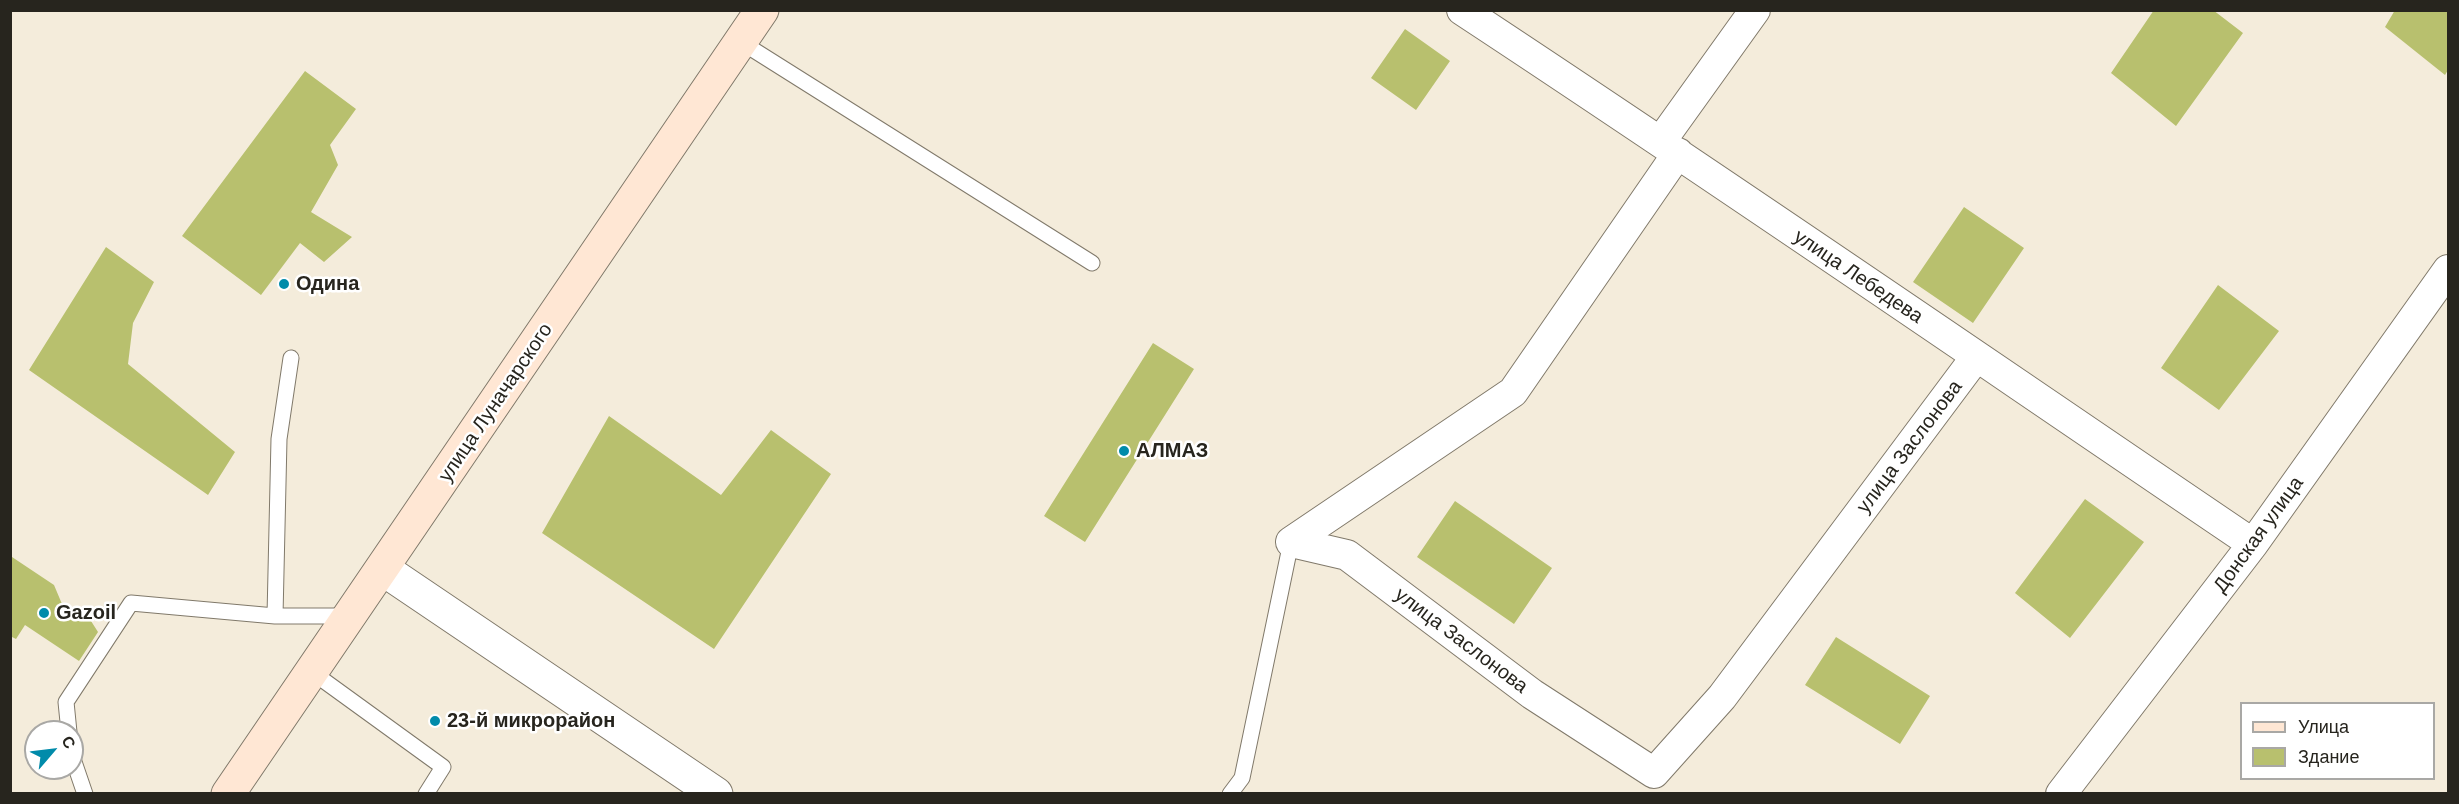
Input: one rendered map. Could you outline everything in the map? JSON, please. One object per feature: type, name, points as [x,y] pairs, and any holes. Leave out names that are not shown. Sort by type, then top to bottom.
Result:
[{"type":"main road","name":"улица Луначарского","points":[[228,794],[762,10]]},
{"type":"street","name":"улица Лебедева","points":[[1462,10],[1670,147],[2253,544]]},
{"type":"street","points":[[1291,542],[1513,392],[1755,10]]},
{"type":"street","name":"Донская улица","points":[[2061,794],[2253,544],[2448,270]]},
{"type":"street","name":"улица Заслонова","points":[[1291,542],[1347,555],[1532,694],[1654,773],[1722,697],[1976,357]]},
{"type":"street","points":[[383,569],[716,794]]},
{"type":"lane","points":[[741,42],[1092,263]]},
{"type":"lane","points":[[275,616],[279,439],[291,358]]},
{"type":"lane","points":[[1230,794],[1242,778],[1291,542]]},
{"type":"lane","points":[[68,720],[66,702],[131,603],[275,616],[349,616]]},
{"type":"lane","points":[[312,672],[444,766],[426,794]]},
{"type":"building","points":[[2154,10],[2213,10],[2243,33],[2176,126],[2111,73]]},
{"type":"building","points":[[2395,10],[2448,10],[2448,70],[2445,75],[2385,27]]},
{"type":"building","points":[[1405,29],[1450,61],[1416,110],[1371,78]]},
{"type":"building","points":[[305,71],[356,109],[330,145],[338,165],[311,212],[352,237],[324,262],[300,243],[261,295],[182,236]]},
{"type":"building","points":[[1964,207],[2024,248],[1973,323],[1913,282]]},
{"type":"building","points":[[106,247],[154,282],[133,323],[128,364],[235,452],[208,495],[29,370]]},
{"type":"building","points":[[2218,285],[2279,331],[2219,410],[2161,368]]},
{"type":"building","points":[[1153,343],[1194,369],[1085,542],[1044,516]]},
{"type":"building","points":[[609,416],[721,495],[771,430],[831,474],[714,649],[542,533]]},
{"type":"building","points":[[2085,499],[2144,542],[2070,638],[2015,593]]},
{"type":"building","points":[[1455,501],[1552,568],[1514,624],[1417,557]]},
{"type":"building","name":"Gazoil","points":[[12,557],[54,585],[62,604],[91,621],[98,632],[79,661],[25,625],[16,639],[10,636]]},
{"type":"building","points":[[1836,637],[1930,696],[1900,744],[1805,685]]},
{"type":"place","name":"Одина","points":[[284,284]]},
{"type":"place","name":"АЛМАЗ","points":[[1124,451]]},
{"type":"place","name":"Gazoil","points":[[44,613]]},
{"type":"place","name":"23-й микрорайон","points":[[435,721]]}]
